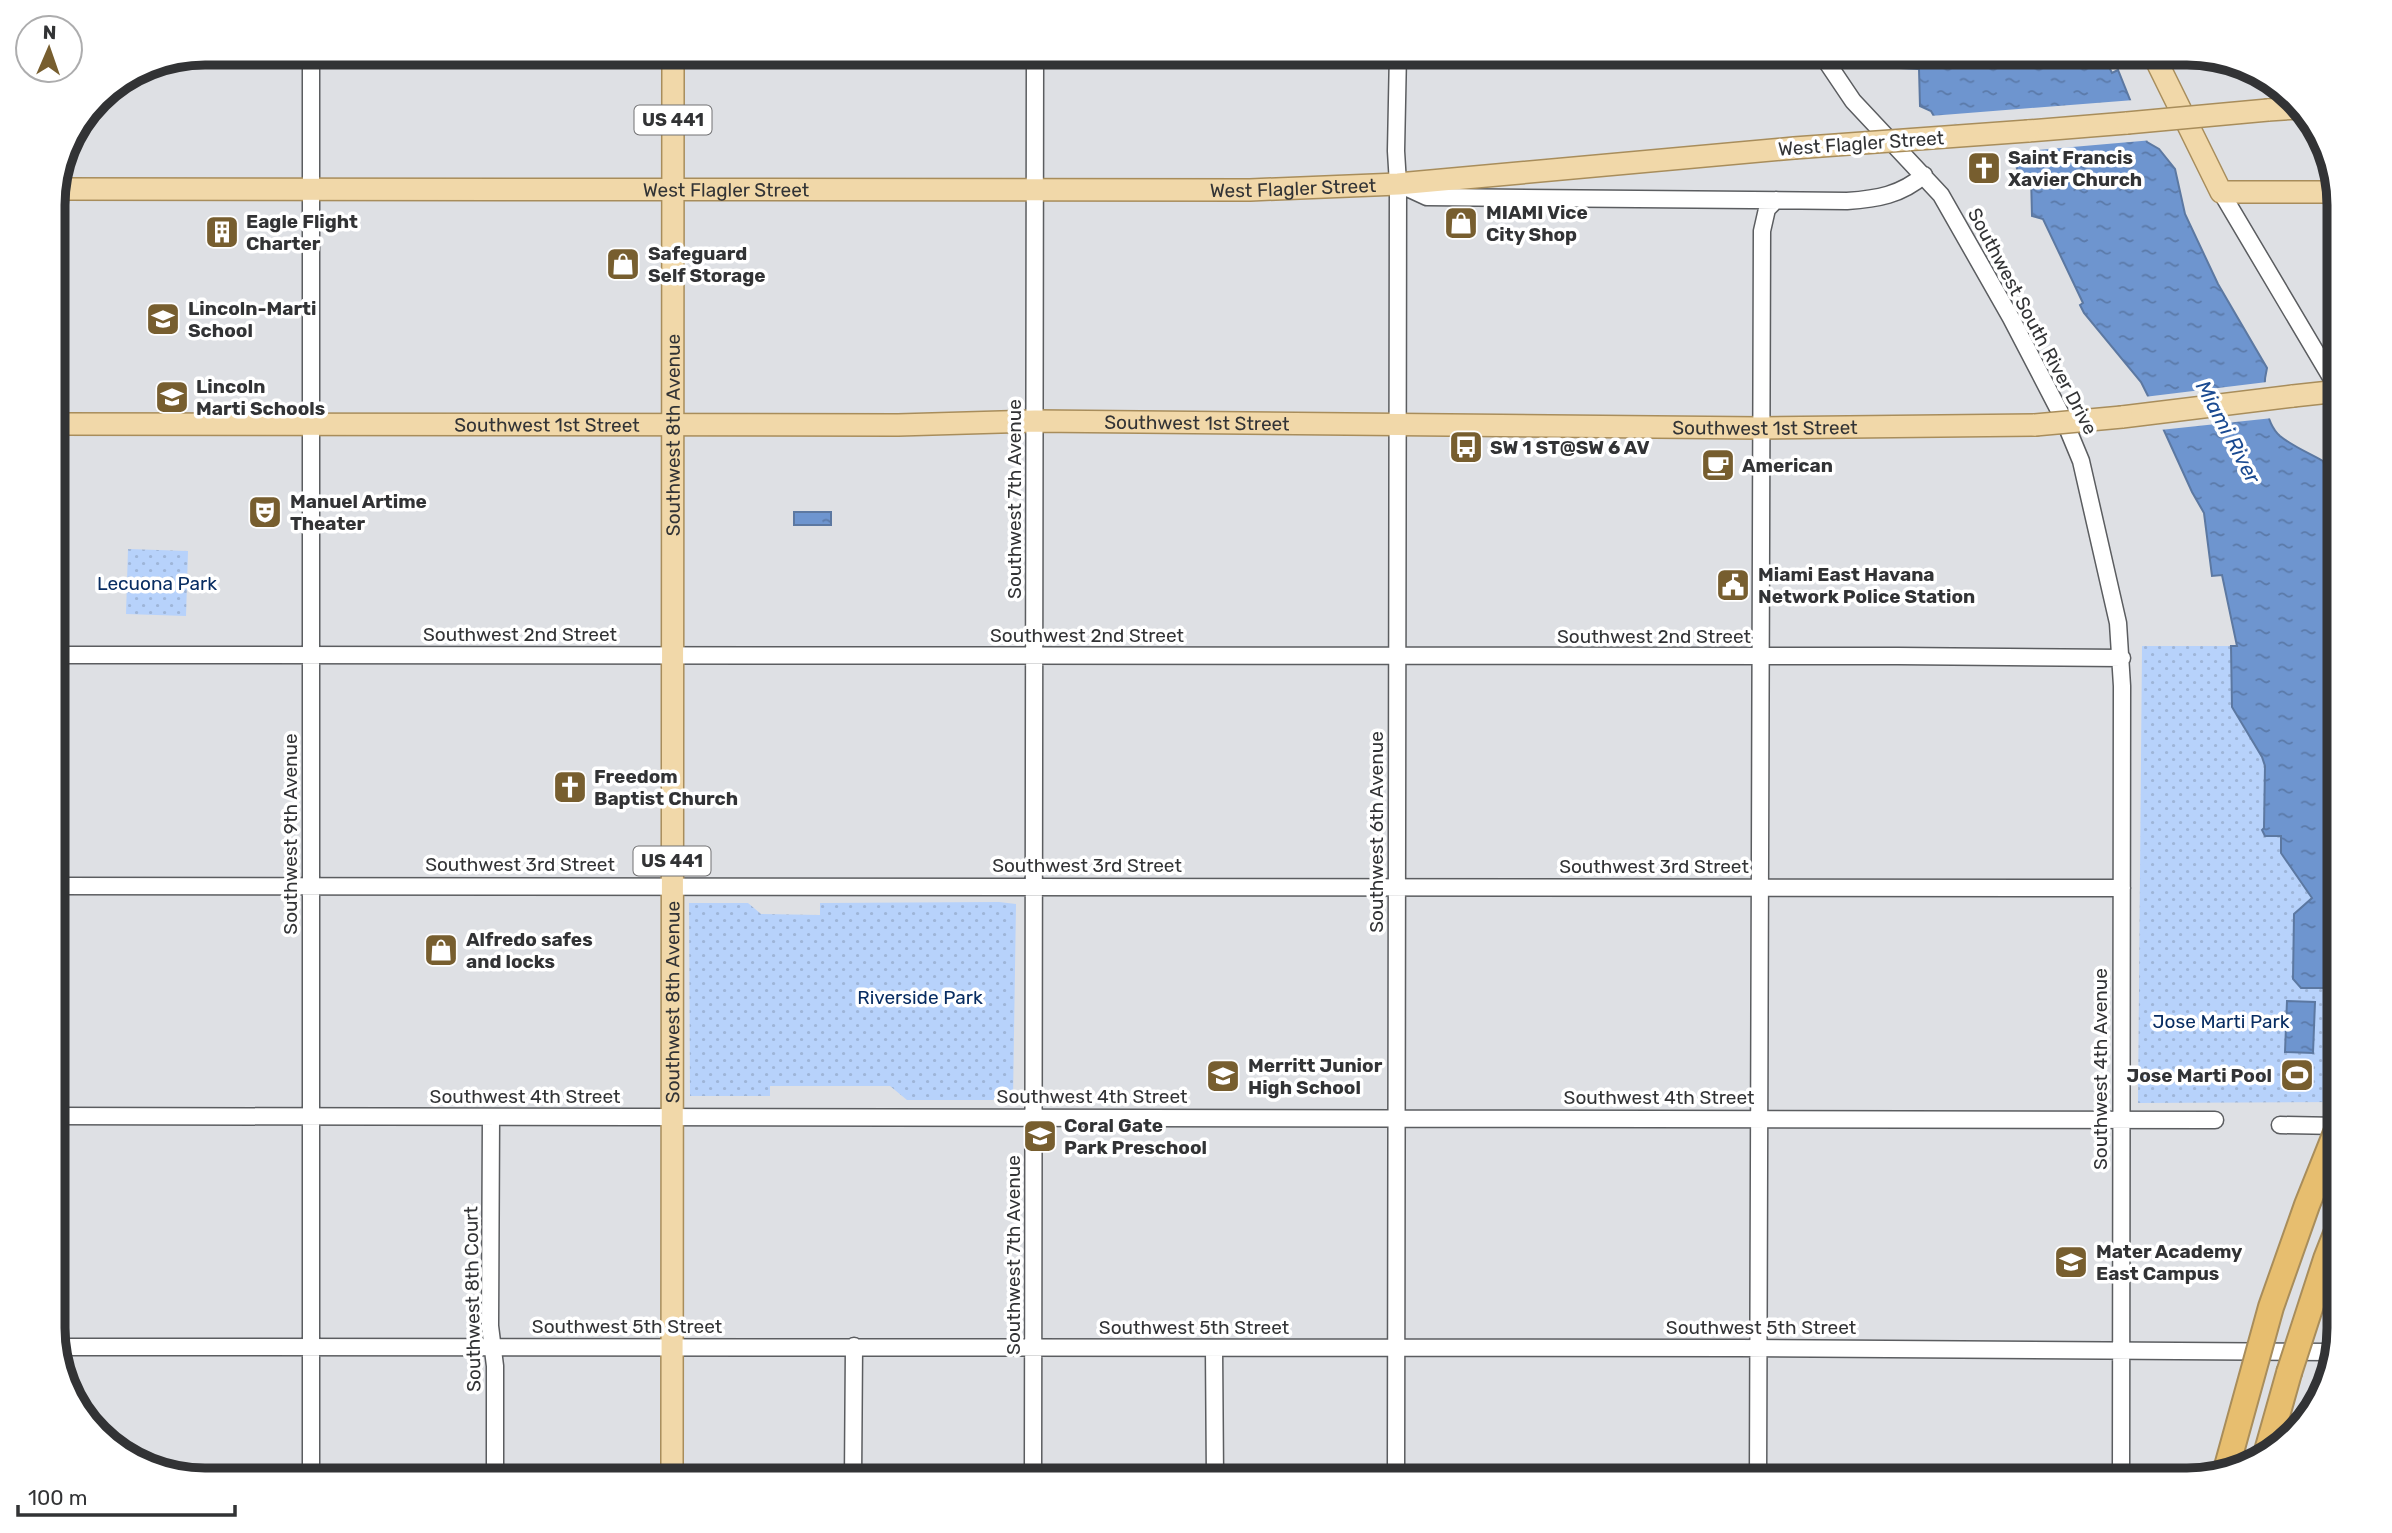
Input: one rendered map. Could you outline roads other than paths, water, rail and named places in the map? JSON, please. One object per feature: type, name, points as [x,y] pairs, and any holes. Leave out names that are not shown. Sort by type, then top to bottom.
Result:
[{"type":"highway","points":[[2228,1462],[2271,1307],[2327,1158]]},
{"type":"highway","points":[[2270,1440],[2327,1257]]},
{"type":"main road","name":"US 441","points":[[673,65],[673,188]]},
{"type":"main road","points":[[2158,65],[2221,191],[2326,192]]},
{"type":"main road","name":"West Flagler Street","points":[[66,189],[1250,190],[1398,184],[1794,148],[2041,130],[2284,105]]},
{"type":"main road","name":"Southwest 8th Avenue","points":[[672,1468],[673,188]]},
{"type":"main road","name":"Southwest 1st Street","points":[[65,424],[898,425],[1035,421],[1760,428],[2035,425],[2327,392]]},
{"type":"street","name":"Southwest 9th Avenue","points":[[311,65],[311,1468]]},
{"type":"street","name":"Southwest 7th Avenue","points":[[1033,1468],[1035,65]]},
{"type":"street","name":"Southwest 6th Avenue","points":[[1396,1468],[1398,65]]},
{"type":"street","name":"Southwest South River Drive","points":[[1829,65],[1853,101],[1924,175],[1952,211],[2075,443],[2118,623],[2122,658]]},
{"type":"street","name":"West Flagler Street","points":[[1398,184],[1427,197],[1869,200],[1895,194],[1910,187],[1924,175]]},
{"type":"street","points":[[2221,191],[2327,369]]},
{"type":"street","points":[[1758,1468],[1762,231],[1768,209],[1776,200]]},
{"type":"street","name":"Southwest 2nd Street","points":[[65,655],[2122,658]]},
{"type":"street","name":"Southwest 4th Avenue","points":[[2121,1468],[2122,658]]},
{"type":"street","name":"Southwest 3rd Street","points":[[65,886],[2122,888]]},
{"type":"street","name":"Southwest 4th Street","points":[[65,1116],[2215,1120]]},
{"type":"street","name":"Southwest 8th Court","points":[[491,1117],[490,1326],[495,1366],[495,1468]]},
{"type":"street","points":[[2280,1125],[2327,1126]]},
{"type":"street","points":[[853,1468],[854,1346]]},
{"type":"street","name":"Southwest 5th Street","points":[[66,1348],[854,1346],[2325,1352]]},
{"type":"street","points":[[1214,1348],[1214,1468]]},
{"type":"water","name":"Miami River","points":[[1898,65],[2108,65],[2112,73],[2118,70],[2147,142],[2159,149],[2175,169],[2185,214],[2218,284],[2267,368],[2266,404],[2275,430],[2290,443],[2323,461],[2327,473],[2327,988],[2301,988],[2293,979],[2294,914],[2312,898],[2281,853],[2281,836],[2265,836],[2262,830],[2265,766],[2232,707],[2231,646],[2237,646],[2222,575],[2212,576],[2204,513],[2141,382],[2084,313],[2080,305],[2083,303],[2043,219],[2032,216],[2031,176],[2019,176],[2016,165],[2020,150],[1992,130],[1935,118],[1931,111],[1920,106],[1919,69],[1900,68]]},
{"type":"water","points":[[794,512],[831,512],[831,525],[794,525]]},
{"type":"water","points":[[2287,1001],[2315,1002],[2313,1053],[2285,1052]]},
{"type":"place","name":"Saint Francis Xavier Church","points":[[1984,168]]},
{"type":"place","name":"MIAMI Vice City Shop","points":[[1461,223]]},
{"type":"place","name":"Eagle Flight Charter","points":[[222,232]]},
{"type":"place","name":"Safeguard Self Storage","points":[[623,264]]},
{"type":"place","name":"Lincoln-Marti School","points":[[163,319]]},
{"type":"place","name":"Lincoln Marti Schools","points":[[172,397]]},
{"type":"place","name":"SW 1 ST@SW 6 AV","points":[[1466,447]]},
{"type":"place","name":"American","points":[[1718,465]]},
{"type":"place","name":"Manuel Artime Theater","points":[[265,512]]},
{"type":"place","name":"Miami East Havana Network Police Station","points":[[1733,585]]},
{"type":"place","name":"Freedom Baptist Church","points":[[570,787]]},
{"type":"place","name":"Alfredo safes and locks","points":[[441,950]]},
{"type":"place","name":"Jose Marti Pool","points":[[2297,1075]]},
{"type":"place","name":"Merritt Junior High School","points":[[1223,1076]]},
{"type":"place","name":"Coral Gate Park Preschool","points":[[1040,1136]]},
{"type":"place","name":"Mater Academy East Campus","points":[[2071,1262]]},
{"type":"park label","name":"Lecuona Park","points":[[157,583]]},
{"type":"park label","name":"Riverside Park","points":[[920,997]]},
{"type":"park label","name":"Jose Marti Park","points":[[2221,1021]]}]
